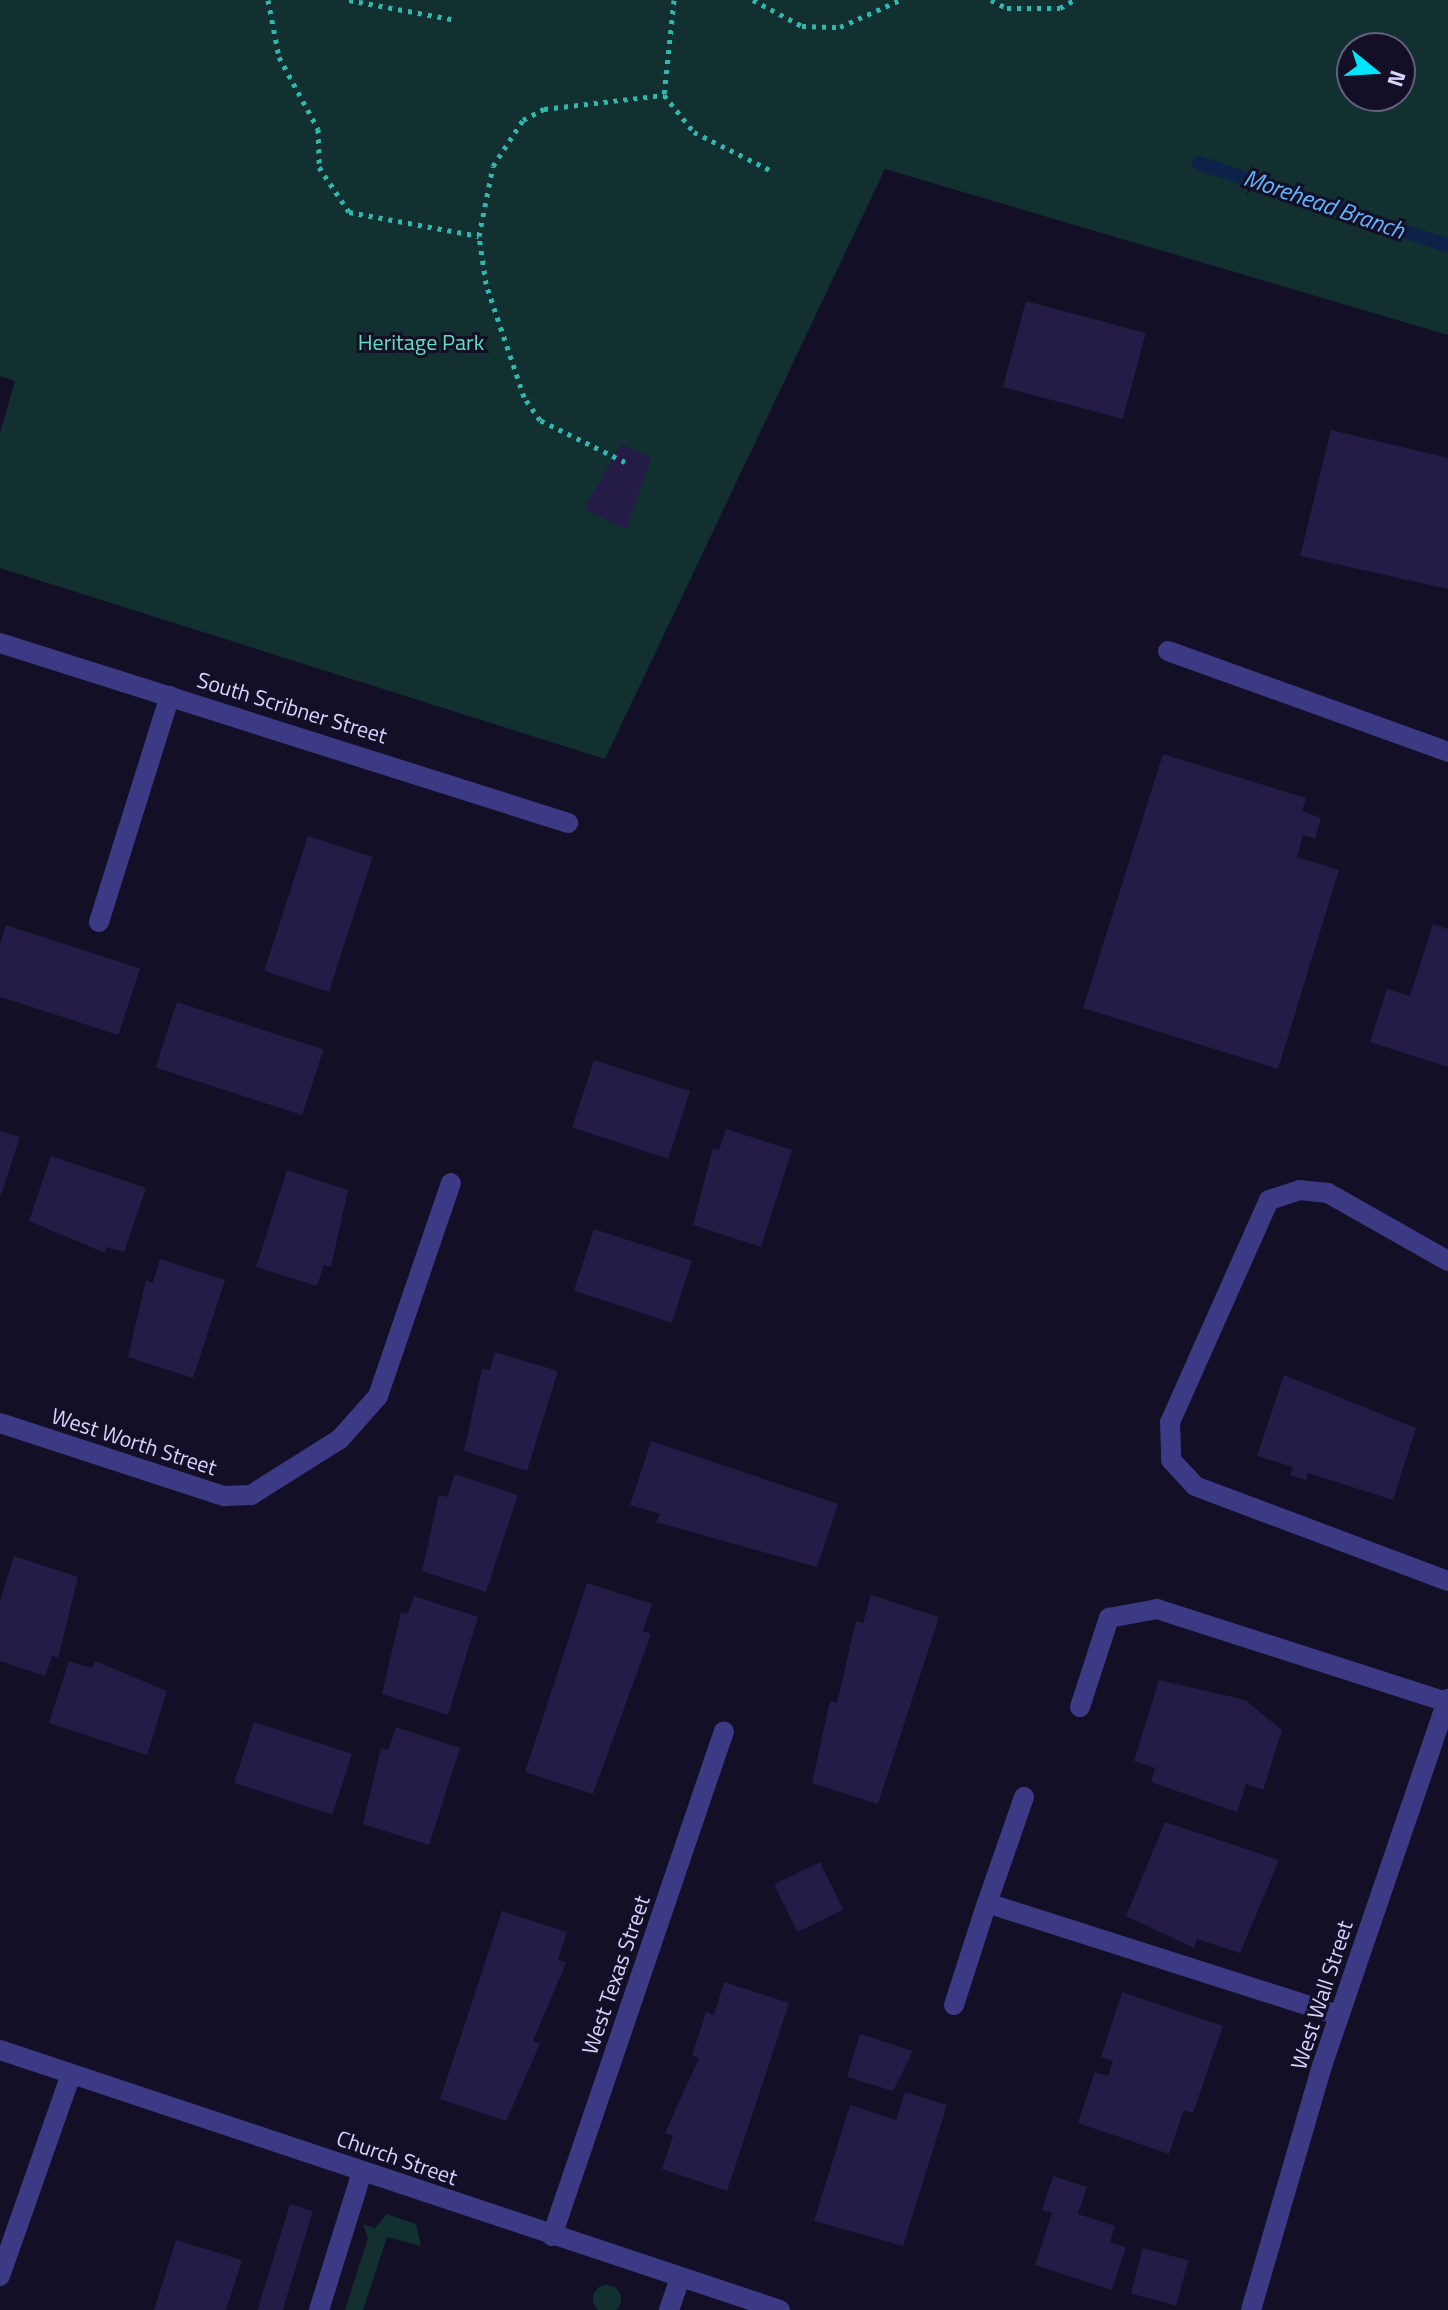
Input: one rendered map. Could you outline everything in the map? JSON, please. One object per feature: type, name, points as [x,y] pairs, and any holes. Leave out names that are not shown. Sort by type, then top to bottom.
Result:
[{"type":"street","name":"South Scribner Street","points":[[0,643],[568,823]]},
{"type":"street","points":[[1168,651],[1448,752]]},
{"type":"street","points":[[99,922],[170,696]]},
{"type":"street","name":"West Worth Street","points":[[0,1423],[224,1496],[251,1495],[340,1439],[378,1396],[451,1183]]},
{"type":"street","points":[[1448,1261],[1328,1193],[1300,1190],[1269,1200],[1170,1422],[1171,1460],[1195,1486],[1448,1581]]},
{"type":"street","points":[[1080,1707],[1109,1618],[1157,1609],[1448,1700]]},
{"type":"street","name":"West Wall Street","points":[[1251,2310],[1339,2015],[1441,1747],[1448,1700]]},
{"type":"street","name":"West Texas Street","points":[[552,2236],[724,1731]]},
{"type":"street","points":[[954,2005],[1024,1797]]},
{"type":"street","points":[[987,1903],[1339,2015]]},
{"type":"street","name":"Church Street","points":[[0,2050],[780,2310]]},
{"type":"street","points":[[0,2276],[71,2074]]},
{"type":"street","points":[[319,2310],[362,2172]]},
{"type":"street","points":[[669,2310],[680,2278]]},
{"type":"path","points":[[268,0],[279,57],[318,129],[328,188],[349,212],[479,236]]},
{"type":"path","points":[[349,0],[456,20]]},
{"type":"path","points":[[674,0],[664,95],[694,132],[772,171]]},
{"type":"path","points":[[753,0],[802,26],[840,27],[900,0]]},
{"type":"path","points":[[991,0],[1007,8],[1060,8],[1074,0]]},
{"type":"path","points":[[625,462],[540,420],[524,397],[486,284],[479,236],[493,166],[523,120],[544,109],[664,95]]},
{"type":"green space","name":"Heritage Park","points":[[0,0],[1448,0],[1448,335],[885,169],[605,759],[0,568],[0,433],[15,381],[0,376]]},
{"type":"green space","points":[[387,2214],[416,2224],[421,2246],[387,2237],[363,2310],[345,2310],[368,2238],[363,2224],[375,2228]]},
{"type":"green space","points":[[607,2285],[617,2289],[621,2299],[617,2309],[607,2313],[597,2309],[593,2299],[597,2289]]},
{"type":"building","points":[[1026,301],[1146,333],[1123,419],[1003,387]]},
{"type":"building","points":[[1331,430],[1448,458],[1448,589],[1300,556]]},
{"type":"building","points":[[621,444],[651,458],[626,529],[584,509]]},
{"type":"building","points":[[1163,754],[1306,798],[1302,811],[1321,818],[1315,839],[1303,835],[1297,857],[1339,870],[1278,1069],[1083,1008]]},
{"type":"building","points":[[308,836],[373,857],[329,992],[264,971]]},
{"type":"building","points":[[1433,924],[1448,929],[1448,1067],[1370,1042],[1387,989],[1410,996]]},
{"type":"building","points":[[6,925],[140,969],[118,1035],[0,997],[0,943]]},
{"type":"building","points":[[177,1002],[323,1050],[302,1115],[156,1068]]},
{"type":"building","points":[[594,1060],[690,1091],[668,1159],[572,1128]]},
{"type":"building","points":[[726,1129],[792,1150],[761,1247],[693,1225],[713,1148],[719,1150]]},
{"type":"building","points":[[0,1131],[20,1137],[1,1196],[0,1196]]},
{"type":"building","points":[[51,1156],[146,1188],[124,1252],[106,1247],[105,1253],[29,1221]]},
{"type":"building","points":[[287,1170],[348,1190],[331,1267],[324,1265],[317,1286],[256,1267]]},
{"type":"building","points":[[594,1229],[692,1261],[672,1323],[574,1291]]},
{"type":"building","points":[[160,1259],[225,1280],[193,1378],[128,1357],[146,1280],[153,1283]]},
{"type":"building","points":[[495,1352],[558,1371],[527,1471],[464,1451],[482,1369],[490,1370]]},
{"type":"building","points":[[1284,1375],[1416,1428],[1393,1500],[1308,1473],[1306,1480],[1290,1475],[1293,1467],[1257,1456]]},
{"type":"building","points":[[651,1441],[838,1504],[817,1567],[656,1522],[660,1514],[630,1505]]},
{"type":"building","points":[[455,1474],[518,1495],[486,1592],[422,1571],[439,1495],[447,1497]]},
{"type":"building","points":[[14,1556],[78,1577],[58,1658],[52,1656],[45,1676],[0,1661],[0,1601]]},
{"type":"building","points":[[587,1583],[652,1604],[643,1631],[651,1634],[593,1794],[525,1772]]},
{"type":"building","points":[[871,1595],[939,1617],[878,1804],[812,1783],[830,1701],[837,1703],[856,1621],[863,1623]]},
{"type":"building","points":[[414,1596],[478,1617],[448,1715],[382,1694],[401,1612],[408,1614]]},
{"type":"building","points":[[69,1661],[92,1668],[95,1661],[167,1691],[147,1755],[49,1723]]},
{"type":"building","points":[[1159,1680],[1245,1700],[1282,1730],[1263,1790],[1246,1784],[1237,1812],[1151,1782],[1155,1768],[1134,1761]]},
{"type":"building","points":[[254,1722],[352,1754],[332,1815],[234,1783]]},
{"type":"building","points":[[396,1727],[460,1748],[429,1845],[363,1824],[381,1748],[388,1750]]},
{"type":"building","points":[[1165,1822],[1279,1860],[1240,1953],[1197,1939],[1194,1948],[1126,1916]]},
{"type":"building","points":[[820,1862],[843,1910],[797,1932],[774,1884]]},
{"type":"building","points":[[502,1911],[567,1932],[558,1960],[566,1963],[533,2041],[540,2044],[506,2121],[440,2099]]},
{"type":"building","points":[[724,1982],[789,2003],[727,2191],[662,2169],[673,2136],[665,2133],[699,2058],[692,2055],[706,2012],[714,2015]]},
{"type":"building","points":[[1122,1992],[1223,2026],[1193,2113],[1184,2110],[1169,2154],[1078,2123],[1095,2072],[1108,2076],[1113,2061],[1101,2057]]},
{"type":"building","points":[[860,2034],[913,2051],[893,2091],[847,2077]]},
{"type":"building","points":[[905,2092],[947,2105],[903,2246],[814,2221],[850,2105],[896,2120]]},
{"type":"building","points":[[1053,2176],[1087,2187],[1078,2214],[1115,2226],[1110,2242],[1126,2247],[1112,2290],[1035,2265],[1052,2213],[1042,2210]]},
{"type":"building","points":[[290,2204],[313,2211],[283,2310],[258,2310]]},
{"type":"building","points":[[176,2240],[242,2260],[226,2310],[154,2310]]},
{"type":"building","points":[[1143,2248],[1188,2260],[1176,2306],[1131,2293]]},
{"type":"waterway","name":"Morehead Branch","points":[[1199,163],[1448,246]]}]
